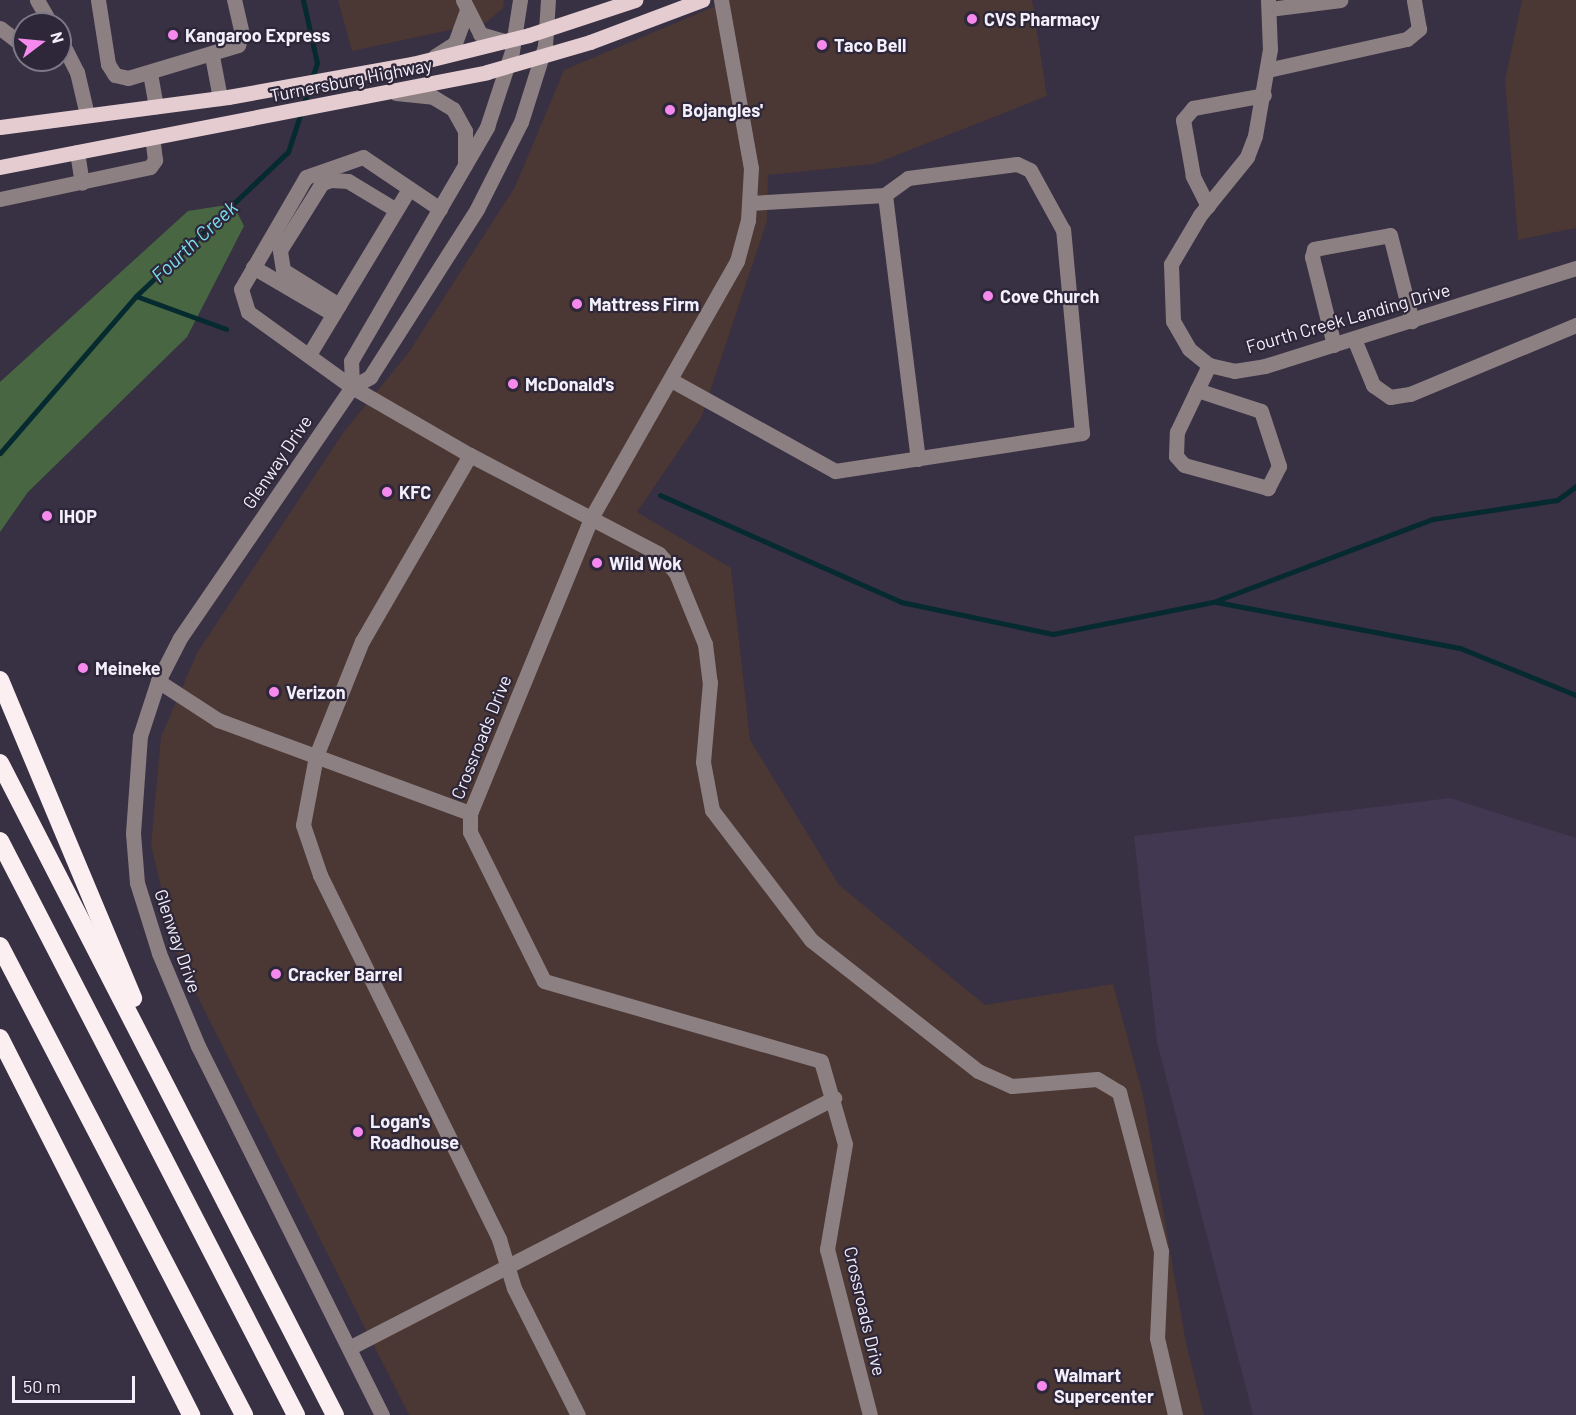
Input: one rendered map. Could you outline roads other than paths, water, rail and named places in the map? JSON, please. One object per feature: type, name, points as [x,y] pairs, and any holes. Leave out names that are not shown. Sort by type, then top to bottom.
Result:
[{"type":"highway","points":[[0,681],[188,1126]]},
{"type":"highway","points":[[0,763],[188,1126],[334,1415]]},
{"type":"highway","points":[[0,841],[296,1415]]},
{"type":"highway","points":[[0,946],[244,1415]]},
{"type":"highway","points":[[0,1038],[191,1415]]},
{"type":"highway","points":[[0,1054],[41,1118]]},
{"type":"main road","name":"Turnersburg Highway","points":[[0,127],[224,97],[412,63],[548,30],[635,0]]},
{"type":"main road","name":"Turnersburg Highway","points":[[0,167],[390,93],[508,67],[702,0]]},
{"type":"street","points":[[99,7],[101,44],[116,75],[150,73],[212,56],[238,45],[242,34],[234,0]]},
{"type":"street","points":[[352,387],[351,361],[487,127],[508,67],[520,0]]},
{"type":"street","name":"Glenway Drive","points":[[382,1415],[198,1046],[146,917],[137,883],[135,788],[140,736],[158,681],[180,638],[352,387],[370,377],[477,209],[515,138],[542,57],[548,30],[548,0]]},
{"type":"street","name":"Crossroads Drive","points":[[721,0],[751,168],[749,203],[737,261],[592,516],[470,813],[470,832],[544,981],[810,1056],[828,1073],[845,1144],[827,1249],[870,1415]]},
{"type":"street","points":[[1268,4],[1340,0]]},
{"type":"street","points":[[1267,70],[1407,39],[1419,29],[1414,0]]},
{"type":"street","name":"Fourth Creek Landing Drive","points":[[1268,4],[1267,70],[1264,95],[1247,157],[1178,247],[1168,294],[1173,321],[1189,349],[1209,364],[1234,371],[1254,368],[1412,321],[1576,268]]},
{"type":"street","points":[[465,6],[483,36],[512,40]]},
{"type":"street","points":[[412,63],[451,47],[465,6]]},
{"type":"street","points":[[212,56],[224,97]]},
{"type":"street","points":[[72,62],[77,72],[87,115]]},
{"type":"street","points":[[150,73],[156,106]]},
{"type":"street","points":[[390,93],[433,97],[453,109],[466,137],[463,171]]},
{"type":"street","points":[[1208,206],[1193,176],[1183,120],[1193,108],[1264,95]]},
{"type":"street","points":[[0,199],[82,183],[154,165],[152,137]]},
{"type":"street","points":[[76,152],[82,183]]},
{"type":"street","points":[[440,209],[363,157],[306,177],[241,289],[248,312],[310,353],[352,387],[470,455],[592,516],[658,554],[676,573],[705,644],[710,682],[703,762],[712,810],[811,940],[978,1071],[1012,1086],[1097,1079],[1119,1092],[1161,1251],[1157,1338],[1175,1415]]},
{"type":"street","points":[[671,380],[835,471],[1082,433],[1063,230],[1039,179],[1017,164],[908,178],[885,195],[749,203]]},
{"type":"street","points":[[336,310],[283,270],[280,250],[322,183],[331,180],[348,181],[396,210]]},
{"type":"street","points":[[310,353],[409,189]]},
{"type":"street","points":[[885,195],[918,459]]},
{"type":"street","points":[[1334,345],[1311,257],[1314,249],[1390,235],[1412,321]]},
{"type":"street","points":[[254,267],[336,310]]},
{"type":"street","points":[[1354,339],[1373,385],[1390,397],[1410,394],[1576,325]]},
{"type":"street","points":[[1197,390],[1261,411],[1279,466],[1268,488],[1184,465],[1176,456],[1177,432],[1209,364]]},
{"type":"street","points":[[470,455],[362,641],[316,756],[303,825],[315,863],[499,1239],[506,1267],[578,1415]]},
{"type":"street","points":[[158,681],[218,720],[470,813]]},
{"type":"street","points":[[349,1348],[834,1098]]},
{"type":"waterway","name":"Fourth Creek","points":[[0,453],[136,296],[288,152],[317,63],[303,0]]},
{"type":"waterway","points":[[136,296],[226,329]]},
{"type":"waterway","points":[[660,495],[901,602],[1053,634],[1213,602],[1433,519],[1557,500],[1576,486]]},
{"type":"waterway","points":[[1216,602],[1460,648],[1576,695]]},
{"type":"place","name":"CVS Pharmacy","points":[[972,19]]},
{"type":"place","name":"Kangaroo Express","points":[[173,35]]},
{"type":"place","name":"Taco Bell","points":[[822,45]]},
{"type":"place","name":"Bojangles'","points":[[670,110]]},
{"type":"place","name":"Cove Church","points":[[988,296]]},
{"type":"place","name":"Mattress Firm","points":[[577,304]]},
{"type":"place","name":"McDonald's","points":[[513,384]]},
{"type":"place","name":"KFC","points":[[387,492]]},
{"type":"place","name":"IHOP","points":[[47,516]]},
{"type":"place","name":"Wild Wok","points":[[597,563]]},
{"type":"place","name":"Meineke","points":[[83,668]]},
{"type":"place","name":"Verizon","points":[[274,692]]},
{"type":"place","name":"Cracker Barrel","points":[[276,974]]},
{"type":"place","name":"Logan's Roadhouse","points":[[358,1132]]},
{"type":"place","name":"Walmart Supercenter","points":[[1042,1386]]}]
